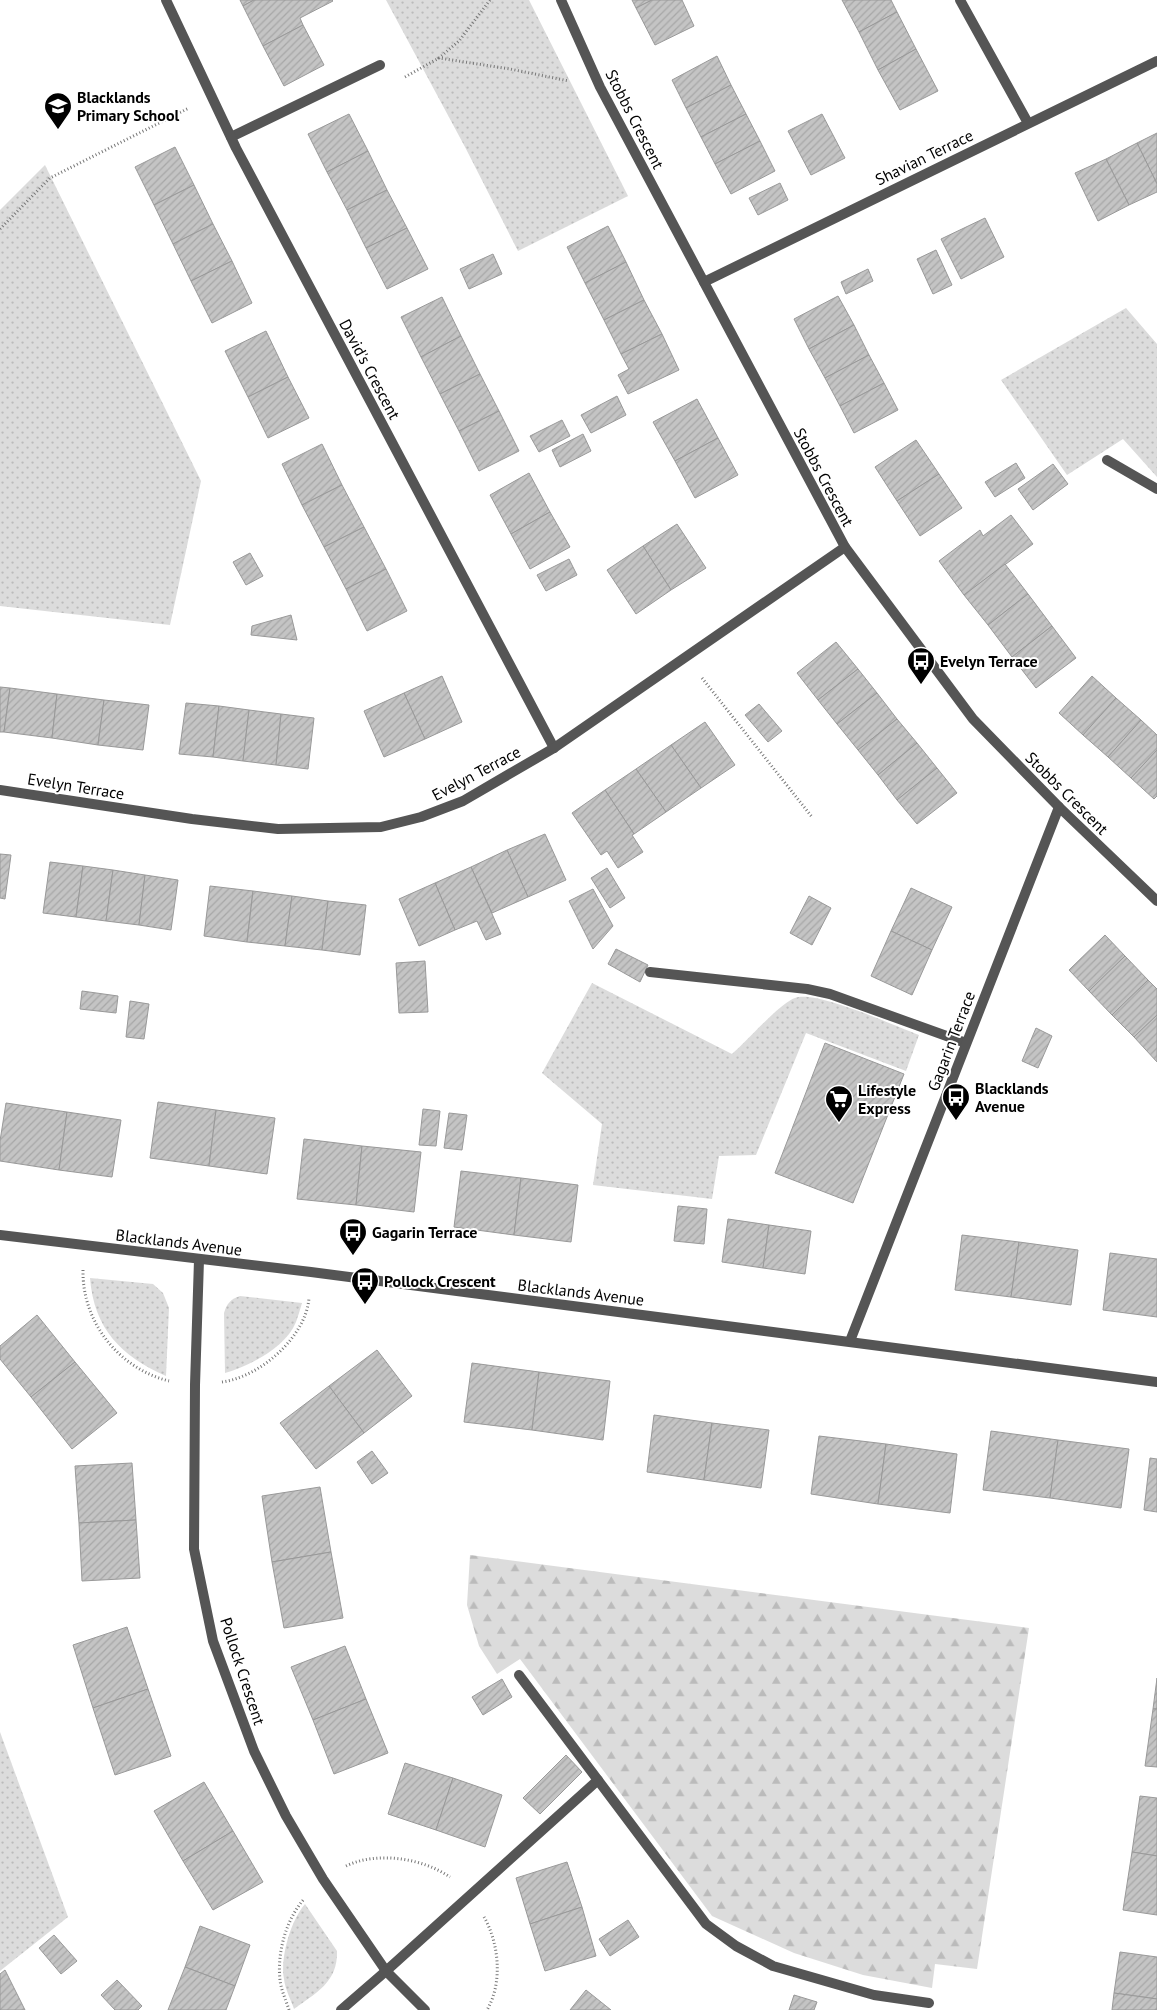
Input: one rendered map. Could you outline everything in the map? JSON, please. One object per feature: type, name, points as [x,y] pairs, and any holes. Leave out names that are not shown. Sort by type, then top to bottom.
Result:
[{"type":"street","name":"David's Crescent","points":[[166,0],[231,138],[554,748]]},
{"type":"street","name":"Stobbs Crescent","points":[[560,0],[600,87],[844,547],[973,719],[1059,807],[1157,901]]},
{"type":"street","points":[[960,0],[1028,123]]},
{"type":"street","name":"Shavian Terrace","points":[[704,282],[1157,61]]},
{"type":"street","points":[[231,138],[380,65]]},
{"type":"street","points":[[1106,460],[1157,489]]},
{"type":"street","name":"Evelyn Terrace","points":[[0,790],[278,830],[381,827],[421,817],[463,800],[554,748],[844,547]]},
{"type":"street","name":"Gagarin Terrace","points":[[850,1341],[1059,807]]},
{"type":"street","points":[[650,972],[807,988],[830,994],[966,1043]]},
{"type":"street","name":"Blacklands Avenue","points":[[0,1235],[311,1272],[1157,1382]]},
{"type":"street","name":"Pollock Crescent","points":[[199,1260],[195,1386],[194,1549],[214,1641],[254,1750],[286,1816],[323,1880],[386,1972],[425,2010]]},
{"type":"street","points":[[519,1675],[706,1924],[736,1946],[773,1966],[874,1995],[929,2003]]},
{"type":"street","points":[[341,2010],[386,1972],[598,1780]]},
{"type":"path","points":[[490,0],[458,41],[439,58],[510,68],[600,87]]},
{"type":"path","points":[[0,229],[50,178],[212,97]]},
{"type":"path","points":[[685,658],[812,817]]},
{"type":"path","points":[[84,1245],[83,1274],[86,1297],[102,1334],[115,1351],[129,1363],[152,1376],[195,1386],[228,1381],[246,1374],[277,1356],[291,1340],[309,1305],[311,1272]]},
{"type":"path","points":[[289,2010],[280,1980],[282,1943],[296,1909],[319,1882],[349,1865],[383,1857],[417,1861],[448,1875],[471,1894],[492,1930],[498,1966],[492,2002],[488,2010]]},
{"type":"green space","points":[[386,0],[529,0],[628,196],[518,251]]},
{"type":"green space","points":[[45,165],[201,481],[170,625],[0,606],[0,210]]},
{"type":"green space","points":[[1126,308],[1157,344],[1157,477],[1123,439],[1067,475],[1001,380]]},
{"type":"green space","points":[[592,983],[732,1054],[781,1007],[795,998],[820,999],[837,1004],[919,1035],[906,1071],[806,1033],[756,1155],[719,1156],[712,1199],[593,1185],[602,1124],[542,1073]]},
{"type":"green space","points":[[90,1278],[153,1284],[163,1293],[169,1308],[166,1376],[123,1350],[113,1339],[97,1312]]},
{"type":"green space","points":[[240,1296],[302,1303],[296,1322],[284,1340],[256,1360],[225,1373],[224,1313],[230,1302]]},
{"type":"green space","points":[[470,1555],[1029,1628],[977,1969],[935,1964],[932,1988],[863,1975],[794,1953],[712,1916],[520,1659],[497,1674],[479,1646],[467,1605]]},
{"type":"green space","points":[[0,1732],[68,1917],[0,1971]]},
{"type":"green space","points":[[305,1904],[337,1951],[336,1962],[330,1979],[324,1986],[294,2009],[287,1991],[283,1970],[285,1950],[295,1919]]},
{"type":"building","points":[[240,0],[254,0],[243,6]]},
{"type":"building","points":[[254,0],[333,1],[300,18],[303,25],[263,46],[243,6]]},
{"type":"building","points":[[632,0],[652,0],[636,8]]},
{"type":"building","points":[[652,0],[682,0],[694,26],[655,45],[636,8]]},
{"type":"building","points":[[842,0],[891,0],[897,12],[859,32]]},
{"type":"building","points":[[897,12],[916,49],[878,70],[859,32]]},
{"type":"building","points":[[303,25],[324,65],[284,86],[263,46]]},
{"type":"building","points":[[916,49],[938,91],[900,110],[878,70]]},
{"type":"building","points":[[717,56],[731,85],[686,108],[672,80]]},
{"type":"building","points":[[731,85],[746,114],[701,137],[686,108]]},
{"type":"building","points":[[349,114],[368,151],[327,172],[308,134]]},
{"type":"building","points":[[746,114],[760,141],[715,164],[701,137]]},
{"type":"building","points":[[822,114],[845,158],[811,175],[788,131]]},
{"type":"building","points":[[1157,133],[1157,184],[1137,143]]},
{"type":"building","points":[[760,141],[775,171],[731,194],[715,164]]},
{"type":"building","points":[[1137,143],[1157,184],[1157,192],[1129,205],[1106,159]]},
{"type":"building","points":[[175,147],[194,185],[154,205],[135,167]]},
{"type":"building","points":[[368,151],[387,190],[347,210],[327,172]]},
{"type":"building","points":[[1106,159],[1129,205],[1098,221],[1075,173]]},
{"type":"building","points":[[780,183],[788,200],[758,215],[749,198]]},
{"type":"building","points":[[194,185],[213,224],[173,244],[154,205]]},
{"type":"building","points":[[387,190],[407,228],[366,248],[347,210]]},
{"type":"building","points":[[985,218],[1004,257],[961,279],[941,239]]},
{"type":"building","points":[[213,224],[232,261],[191,281],[173,244]]},
{"type":"building","points":[[608,226],[626,262],[585,283],[567,247]]},
{"type":"building","points":[[407,228],[428,269],[387,289],[366,248]]},
{"type":"building","points":[[936,250],[952,285],[933,294],[917,259]]},
{"type":"building","points":[[493,254],[502,274],[469,289],[460,269]]},
{"type":"building","points":[[232,261],[252,303],[212,323],[191,281]]},
{"type":"building","points":[[626,262],[644,300],[604,320],[585,283]]},
{"type":"building","points":[[868,269],[873,281],[846,294],[841,282]]},
{"type":"building","points":[[838,296],[854,325],[809,349],[794,319]]},
{"type":"building","points":[[442,297],[461,336],[421,357],[401,317]]},
{"type":"building","points":[[644,300],[662,334],[621,354],[604,320]]},
{"type":"building","points":[[854,325],[869,355],[825,378],[809,349]]},
{"type":"building","points":[[266,331],[288,377],[248,397],[225,351]]},
{"type":"building","points":[[662,334],[679,370],[628,394],[618,375],[629,369],[621,354]]},
{"type":"building","points":[[461,336],[480,374],[440,394],[421,357]]},
{"type":"building","points":[[869,355],[884,383],[840,406],[825,378]]},
{"type":"building","points":[[480,374],[499,411],[459,431],[440,394]]},
{"type":"building","points":[[288,377],[309,418],[268,438],[248,397]]},
{"type":"building","points":[[884,383],[898,410],[854,433],[840,406]]},
{"type":"building","points":[[617,396],[626,415],[591,433],[581,415]]},
{"type":"building","points":[[697,399],[718,438],[675,461],[653,422]]},
{"type":"building","points":[[499,411],[519,451],[479,471],[459,431]]},
{"type":"building","points":[[562,420],[570,436],[539,452],[530,436]]},
{"type":"building","points":[[583,434],[591,451],[560,467],[552,450]]},
{"type":"building","points":[[718,438],[738,475],[695,498],[675,461]]},
{"type":"building","points":[[916,440],[939,474],[897,501],[875,467]]},
{"type":"building","points":[[322,444],[342,485],[302,505],[282,464]]},
{"type":"building","points":[[1016,463],[1025,478],[995,497],[985,482]]},
{"type":"building","points":[[1053,464],[1068,484],[1033,510],[1018,489]]},
{"type":"building","points":[[529,473],[550,512],[511,534],[490,495]]},
{"type":"building","points":[[939,474],[962,508],[920,536],[897,501]]},
{"type":"building","points":[[342,485],[364,527],[324,547],[302,505]]},
{"type":"building","points":[[550,512],[570,547],[530,569],[511,534]]},
{"type":"building","points":[[1011,515],[1033,544],[964,595],[939,561],[980,530],[983,536]]},
{"type":"building","points":[[677,524],[706,568],[671,590],[643,546]]},
{"type":"building","points":[[364,527],[386,569],[346,589],[324,547]]},
{"type":"building","points":[[643,546],[671,590],[636,614],[607,570]]},
{"type":"building","points":[[250,553],[263,576],[246,585],[233,562]]},
{"type":"building","points":[[569,559],[577,575],[546,591],[537,575]]},
{"type":"building","points":[[1005,564],[1028,594],[988,625],[964,595]]},
{"type":"building","points":[[386,569],[407,611],[367,631],[346,589]]},
{"type":"building","points":[[1028,594],[1052,626],[1012,657],[988,625]]},
{"type":"building","points":[[291,615],[297,640],[251,635],[252,626]]},
{"type":"building","points":[[1052,626],[1076,658],[1036,688],[1012,657]]},
{"type":"building","points":[[836,642],[858,669],[818,700],[797,673]]},
{"type":"building","points":[[858,669],[877,693],[837,724],[818,700]]},
{"type":"building","points":[[442,676],[462,722],[425,739],[404,693]]},
{"type":"building","points":[[1092,676],[1116,698],[1083,735],[1059,713]]},
{"type":"building","points":[[0,687],[10,688],[4,732],[0,732]]},
{"type":"building","points":[[10,688],[57,694],[52,738],[4,732]]},
{"type":"building","points":[[404,693],[425,739],[384,757],[364,711]]},
{"type":"building","points":[[877,693],[897,719],[858,750],[837,724]]},
{"type":"building","points":[[57,694],[104,700],[98,745],[52,738]]},
{"type":"building","points":[[1116,698],[1141,720],[1108,757],[1083,735]]},
{"type":"building","points":[[104,700],[149,705],[143,750],[98,745]]},
{"type":"building","points":[[186,703],[219,706],[213,757],[179,754]]},
{"type":"building","points":[[759,704],[782,731],[768,742],[745,715]]},
{"type":"building","points":[[219,706],[249,710],[243,761],[213,757]]},
{"type":"building","points":[[249,710],[281,714],[276,765],[243,761]]},
{"type":"building","points":[[281,714],[314,718],[308,769],[276,765]]},
{"type":"building","points":[[897,719],[917,743],[878,775],[858,750]]},
{"type":"building","points":[[1141,720],[1157,735],[1157,750],[1131,778],[1108,757]]},
{"type":"building","points":[[705,722],[735,765],[701,788],[671,745]]},
{"type":"building","points":[[917,743],[937,768],[897,800],[878,775]]},
{"type":"building","points":[[671,745],[701,788],[666,812],[636,769]]},
{"type":"building","points":[[1157,750],[1157,796],[1154,799],[1131,778]]},
{"type":"building","points":[[937,768],[957,793],[917,824],[897,800]]},
{"type":"building","points":[[636,769],[666,812],[634,834],[605,790]]},
{"type":"building","points":[[605,790],[634,834],[632,835],[643,852],[618,868],[607,851],[601,855],[572,813]]},
{"type":"building","points":[[545,834],[566,880],[528,897],[507,850]]},
{"type":"building","points":[[507,850],[528,897],[492,913],[471,867]]},
{"type":"building","points":[[0,854],[11,855],[5,899],[0,898]]},
{"type":"building","points":[[50,862],[83,866],[76,917],[43,913]]},
{"type":"building","points":[[83,866],[113,870],[106,921],[76,917]]},
{"type":"building","points":[[471,867],[501,934],[486,940],[477,921],[455,930],[435,883]]},
{"type":"building","points":[[607,868],[625,898],[610,908],[591,878]]},
{"type":"building","points":[[113,870],[145,875],[139,925],[106,921]]},
{"type":"building","points":[[145,875],[178,880],[171,930],[139,925]]},
{"type":"building","points":[[435,883],[455,930],[419,946],[399,899]]},
{"type":"building","points":[[210,886],[253,891],[247,942],[204,936]]},
{"type":"building","points":[[911,888],[952,907],[932,950],[891,931]]},
{"type":"building","points":[[593,889],[613,926],[593,949],[569,901]]},
{"type":"building","points":[[253,891],[292,896],[285,946],[247,942]]},
{"type":"building","points":[[292,896],[328,901],[322,950],[285,946]]},
{"type":"building","points":[[809,896],[831,908],[812,945],[790,933]]},
{"type":"building","points":[[328,901],[366,905],[360,955],[322,950]]},
{"type":"building","points":[[891,931],[932,950],[912,995],[871,976]]},
{"type":"building","points":[[1105,935],[1125,956],[1089,991],[1069,970]]},
{"type":"building","points":[[616,949],[648,965],[640,982],[608,964]]},
{"type":"building","points":[[1125,956],[1148,980],[1112,1015],[1089,991]]},
{"type":"building","points":[[425,961],[428,1012],[399,1013],[396,963]]},
{"type":"building","points":[[1148,980],[1157,989],[1157,1015],[1134,1037],[1112,1015]]},
{"type":"building","points":[[82,991],[118,996],[116,1013],[80,1009]]},
{"type":"building","points":[[130,1001],[149,1004],[144,1039],[126,1037]]},
{"type":"building","points":[[1157,1015],[1157,1062],[1134,1037]]},
{"type":"building","points":[[1036,1028],[1052,1036],[1038,1068],[1022,1061]]},
{"type":"building","name":"Lifestyle Express","points":[[825,1043],[904,1074],[853,1203],[775,1173]]},
{"type":"building","points":[[158,1102],[216,1110],[209,1166],[150,1158]]},
{"type":"building","points":[[6,1103],[67,1112],[59,1170],[0,1161],[0,1141]]},
{"type":"building","points":[[423,1109],[440,1111],[436,1146],[419,1145]]},
{"type":"building","points":[[216,1110],[275,1118],[267,1174],[209,1166]]},
{"type":"building","points":[[67,1112],[121,1120],[112,1177],[59,1170]]},
{"type":"building","points":[[449,1113],[467,1115],[462,1150],[444,1148]]},
{"type":"building","points":[[304,1139],[362,1146],[356,1205],[297,1199]]},
{"type":"building","points":[[362,1146],[421,1152],[414,1212],[356,1205]]},
{"type":"building","points":[[461,1171],[521,1178],[514,1235],[454,1227]]},
{"type":"building","points":[[521,1178],[578,1185],[571,1242],[514,1235]]},
{"type":"building","points":[[678,1206],[707,1209],[704,1244],[674,1241]]},
{"type":"building","points":[[728,1219],[769,1225],[763,1268],[722,1262]]},
{"type":"building","points":[[769,1225],[811,1231],[805,1274],[763,1268]]},
{"type":"building","points":[[962,1235],[1019,1242],[1011,1297],[955,1290]]},
{"type":"building","points":[[1019,1242],[1078,1250],[1071,1305],[1011,1297]]},
{"type":"building","points":[[1110,1253],[1157,1259],[1157,1317],[1103,1310]]},
{"type":"building","points":[[37,1315],[75,1362],[31,1397],[0,1359],[0,1346]]},
{"type":"building","points":[[377,1350],[412,1396],[364,1433],[329,1386]]},
{"type":"building","points":[[75,1362],[117,1413],[72,1449],[31,1397]]},
{"type":"building","points":[[472,1363],[539,1372],[532,1430],[464,1422]]},
{"type":"building","points":[[539,1372],[610,1381],[603,1440],[532,1430]]},
{"type":"building","points":[[329,1386],[364,1433],[316,1469],[280,1423]]},
{"type":"building","points":[[654,1415],[712,1423],[704,1480],[647,1472]]},
{"type":"building","points":[[712,1423],[769,1430],[761,1488],[704,1480]]},
{"type":"building","points":[[991,1431],[1058,1440],[1050,1498],[983,1490]]},
{"type":"building","points":[[819,1436],[886,1444],[878,1504],[811,1494]]},
{"type":"building","points":[[1058,1440],[1129,1449],[1121,1508],[1050,1498]]},
{"type":"building","points":[[886,1444],[957,1454],[950,1513],[878,1504]]},
{"type":"building","points":[[372,1451],[388,1473],[372,1484],[357,1462]]},
{"type":"building","points":[[1150,1458],[1157,1459],[1157,1512],[1144,1510]]},
{"type":"building","points":[[132,1463],[136,1520],[79,1523],[75,1466]]},
{"type":"building","points":[[320,1487],[331,1552],[272,1562],[262,1496]]},
{"type":"building","points":[[136,1520],[140,1578],[82,1581],[79,1523]]},
{"type":"building","points":[[331,1552],[343,1618],[284,1628],[272,1562]]},
{"type":"building","points":[[127,1627],[148,1689],[93,1708],[73,1645]]},
{"type":"building","points":[[345,1646],[366,1699],[313,1720],[291,1667]]},
{"type":"building","points":[[1157,1678],[1157,1709],[1153,1709]]},
{"type":"building","points":[[502,1679],[512,1697],[483,1715],[472,1697]]},
{"type":"building","points":[[148,1689],[171,1756],[115,1775],[93,1708]]},
{"type":"building","points":[[366,1699],[388,1753],[334,1774],[313,1720]]},
{"type":"building","points":[[1153,1709],[1157,1709],[1157,1767],[1145,1766]]},
{"type":"building","points":[[566,1755],[582,1772],[540,1814],[523,1798]]},
{"type":"building","points":[[405,1763],[453,1778],[436,1830],[388,1814]]},
{"type":"building","points":[[453,1778],[502,1795],[485,1847],[436,1830]]},
{"type":"building","points":[[204,1782],[233,1831],[183,1861],[154,1811]]},
{"type":"building","points":[[1140,1796],[1157,1798],[1157,1856],[1132,1852]]},
{"type":"building","points":[[233,1831],[263,1882],[213,1910],[183,1861]]},
{"type":"building","points":[[1132,1852],[1157,1856],[1157,1915],[1123,1910]]},
{"type":"building","points":[[567,1862],[582,1907],[530,1924],[516,1878]]},
{"type":"building","points":[[582,1907],[596,1956],[545,1971],[530,1924]]},
{"type":"building","points":[[628,1920],[639,1937],[610,1956],[599,1939]]},
{"type":"building","points":[[200,1926],[250,1945],[235,1986],[185,1967]]},
{"type":"building","points":[[54,1935],[77,1961],[61,1974],[39,1948]]},
{"type":"building","points":[[1120,1952],[1157,1957],[1157,1999],[1114,1993]]},
{"type":"building","points":[[185,1967],[235,1986],[226,2010],[168,2010]]},
{"type":"building","points":[[5,1970],[25,2010],[0,2010],[0,1974]]},
{"type":"building","points":[[117,1980],[142,2006],[138,2010],[115,2010],[101,1995]]},
{"type":"building","points":[[586,1990],[611,2010],[570,2010]]},
{"type":"building","points":[[1114,1993],[1157,1999],[1157,2010],[1112,2010]]},
{"type":"building","points":[[794,1995],[817,2002],[814,2010],[789,2010]]},
{"type":"place","name":"Blacklands Primary School","points":[[58,130]]},
{"type":"place","name":"Evelyn Terrace","points":[[921,685]]},
{"type":"place","name":"Blacklands Avenue","points":[[956,1121]]},
{"type":"place","name":"Lifestyle Express","points":[[839,1123]]},
{"type":"place","name":"Gagarin Terrace","points":[[353,1256]]},
{"type":"place","name":"Pollock Crescent","points":[[365,1305]]}]
